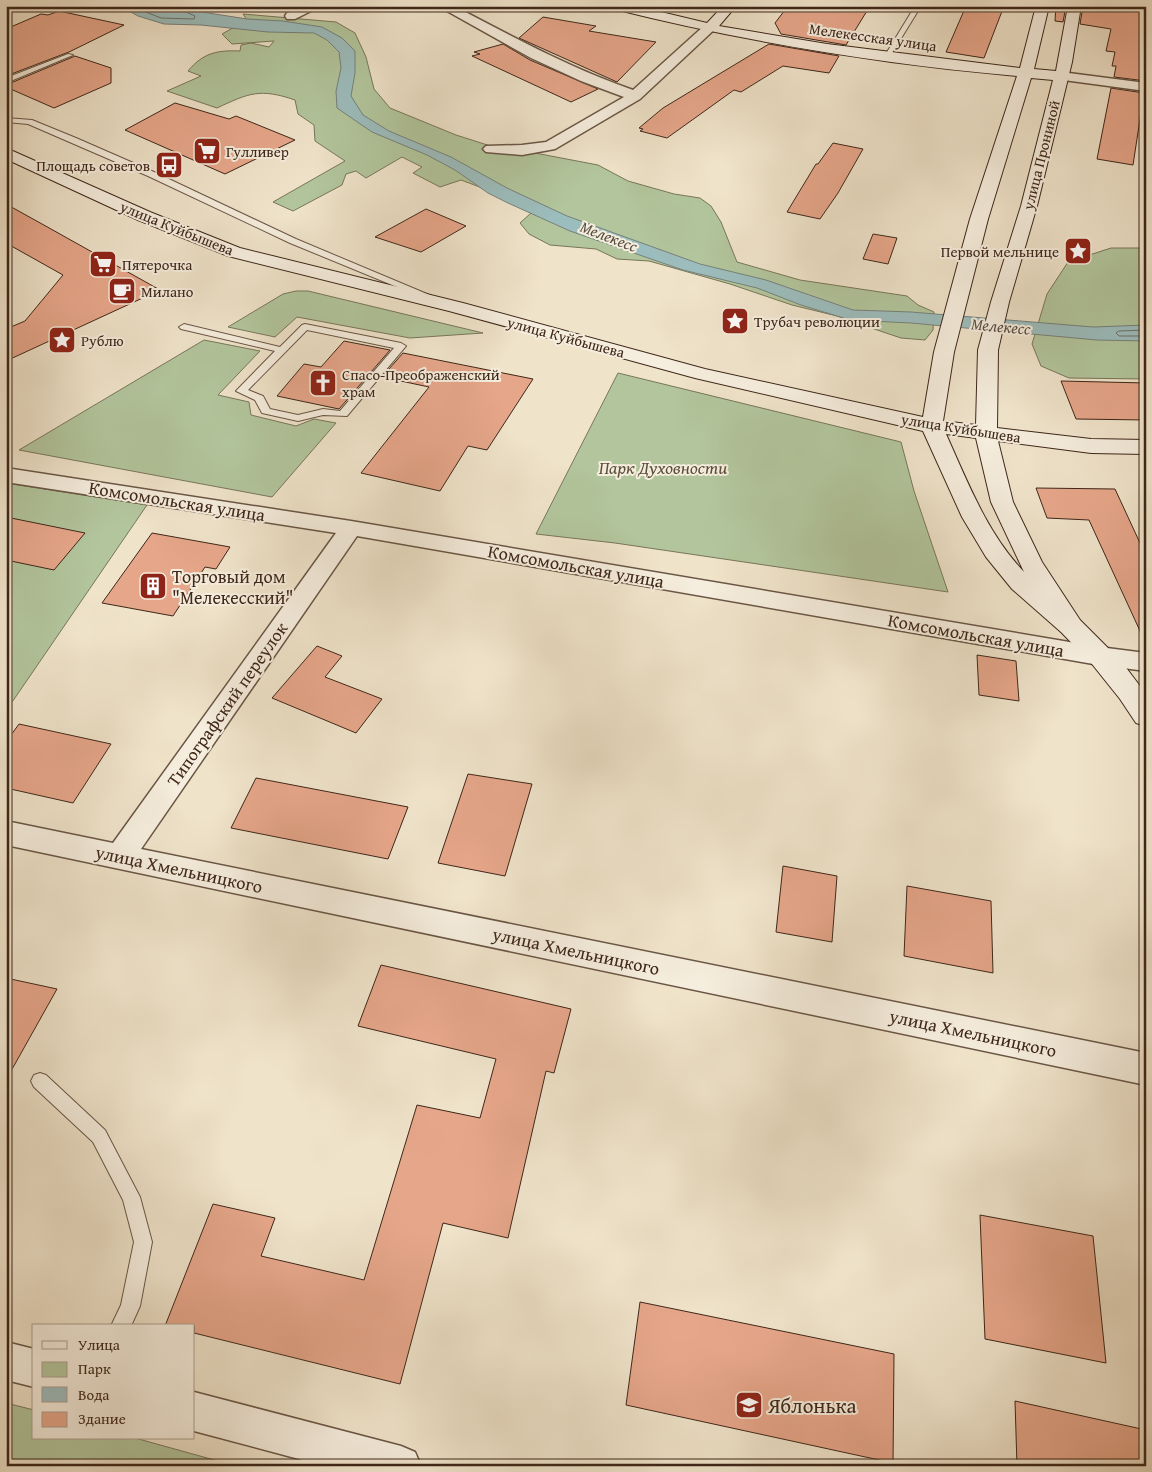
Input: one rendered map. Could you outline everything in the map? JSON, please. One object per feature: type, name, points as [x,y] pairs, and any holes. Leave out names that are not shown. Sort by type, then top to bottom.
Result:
[{"type":"main road","points":[[710,28],[730,6]]},
{"type":"main road","points":[[1043,6],[980,219],[947,342],[932,426],[981,532],[1005,566],[1030,594],[1071,627],[1099,656],[1133,694],[1146,716]]},
{"type":"main road","name":"улица Прониной","points":[[1071,627],[1031,563],[1002,502],[986,434],[988,350],[1000,302],[1029,206],[1075,6]]},
{"type":"main road","name":"Мелекесская улица","points":[[618,7],[710,28],[888,57],[1060,76]]},
{"type":"main road","name":"улица Куйбышева","points":[[6,153],[144,216],[220,248],[456,307],[702,374],[932,426],[1091,446],[1146,447]]},
{"type":"street","points":[[291,16],[315,6]]},
{"type":"street","points":[[444,6],[536,55],[586,78],[636,96]]},
{"type":"street","points":[[491,148],[522,150],[550,146],[636,96],[710,28]]},
{"type":"street","points":[[1060,76],[1146,87]]},
{"type":"street","name":"Комсомольская улица","points":[[6,475],[350,528],[1099,656],[1146,662]]},
{"type":"street","name":"Типографский переулок","points":[[120,856],[350,528]]},
{"type":"street","name":"улица Хмельницкого","points":[[6,833],[1146,1069]]},
{"type":"street","points":[[6,1361],[32,1368]]},
{"type":"street","points":[[195,1411],[401,1466]]},
{"type":"lane","points":[[888,57],[918,6]]},
{"type":"lane","points":[[6,82],[70,55]]},
{"type":"lane","points":[[6,111],[151,174],[293,241],[456,307]]},
{"type":"lane","points":[[6,120],[30,122]]},
{"type":"lane","points":[[184,327],[282,350]]},
{"type":"lane","points":[[305,327],[401,346],[343,414],[323,412],[298,418],[266,411],[258,398],[241,391],[282,350],[305,327]]},
{"type":"lane","points":[[40,1081],[99,1136],[131,1197],[143,1242],[130,1306],[122,1324]]},
{"type":"green space","points":[[243,14],[336,22],[355,33],[366,57],[374,89],[390,108],[456,135],[500,149],[535,153],[598,165],[628,181],[674,194],[700,198],[711,206],[721,222],[737,262],[800,280],[907,296],[918,305],[934,312],[933,330],[925,340],[901,338],[837,316],[792,305],[730,284],[649,261],[617,259],[596,249],[550,245],[529,234],[520,223],[531,213],[501,195],[461,180],[440,187],[413,173],[422,167],[402,157],[366,178],[356,171],[346,174],[342,185],[293,211],[273,202],[345,161],[315,141],[314,125],[298,114],[295,100],[263,93],[247,96],[217,108],[167,91],[201,76],[188,71],[205,56],[224,51],[240,51],[241,45],[251,43],[269,47],[274,41],[232,44],[222,34],[247,20]]},
{"type":"green space","points":[[1111,248],[1146,248],[1146,379],[1069,378],[1041,366],[1032,344],[1047,294],[1068,262]]},
{"type":"green space","points":[[308,291],[483,333],[410,338],[297,317],[275,337],[228,327],[283,294]]},
{"type":"green space","points":[[204,340],[260,351],[218,395],[249,402],[251,415],[296,426],[314,419],[336,423],[272,497],[19,450]]},
{"type":"green space","name":"Парк Духовности","points":[[618,373],[901,442],[914,491],[948,592],[615,543],[536,534]]},
{"type":"green space","points":[[6,483],[147,505],[6,711]]},
{"type":"green space","points":[[6,1403],[32,1410],[32,1440],[142,1440],[236,1466],[6,1466]]},
{"type":"water","name":"Мелекесс","points":[[120,6],[182,6],[202,12],[247,19],[283,21],[322,27],[342,38],[355,51],[355,73],[351,96],[363,115],[389,131],[451,157],[507,188],[567,216],[700,264],[766,280],[853,310],[911,312],[1093,327],[1146,325],[1146,341],[1097,340],[911,323],[850,320],[801,305],[757,288],[683,270],[570,231],[488,193],[455,170],[427,155],[372,132],[337,108],[336,91],[341,68],[339,52],[327,40],[314,33],[268,32],[201,25],[164,24],[138,16]]},
{"type":"building","points":[[788,6],[870,6],[846,45],[781,34],[775,23]]},
{"type":"building","points":[[966,6],[1004,6],[984,58],[946,52]]},
{"type":"building","points":[[1056,6],[1066,6],[1063,22],[1055,21]]},
{"type":"building","points":[[1083,6],[1146,6],[1146,81],[1114,77],[1116,66],[1112,66],[1115,52],[1106,51],[1111,29],[1080,24]]},
{"type":"building","points":[[59,11],[124,25],[69,52],[6,76],[6,29],[41,14],[48,15]]},
{"type":"building","points":[[543,17],[596,26],[589,31],[656,42],[617,82],[519,38]]},
{"type":"building","points":[[503,44],[530,60],[598,89],[571,102],[472,56],[480,54],[474,52]]},
{"type":"building","points":[[769,44],[839,56],[829,73],[783,66],[741,92],[734,90],[667,138],[640,131],[643,129],[639,128],[663,108]]},
{"type":"building","points":[[75,56],[111,68],[111,83],[54,108],[6,87],[6,85]]},
{"type":"building","points":[[1111,88],[1144,93],[1133,165],[1097,159]]},
{"type":"building","points":[[175,103],[229,119],[236,116],[295,140],[225,174],[125,130]]},
{"type":"building","points":[[833,143],[863,149],[838,193],[820,219],[787,212],[816,164],[818,164]]},
{"type":"building","points":[[6,204],[160,290],[6,361],[6,329],[25,321],[63,275],[6,243]]},
{"type":"building","points":[[426,209],[466,226],[421,252],[375,237]]},
{"type":"building","points":[[873,234],[897,238],[888,264],[863,259]]},
{"type":"building","points":[[344,341],[390,350],[339,409],[277,396],[304,364],[321,367]]},
{"type":"building","points":[[403,353],[533,379],[487,450],[468,446],[440,491],[361,473],[429,387],[382,377]]},
{"type":"building","points":[[1061,381],[1146,383],[1146,420],[1076,419]]},
{"type":"building","points":[[1036,488],[1115,489],[1146,556],[1146,644],[1089,520],[1047,518]]},
{"type":"building","points":[[6,517],[85,533],[54,570],[6,560]]},
{"type":"building","name":"Торговый дом \"Мелекесский\"","points":[[152,533],[230,547],[216,569],[205,567],[173,616],[102,603]]},
{"type":"building","points":[[317,646],[342,656],[325,677],[382,699],[356,733],[272,698]]},
{"type":"building","points":[[977,655],[1016,661],[1019,701],[979,695]]},
{"type":"building","points":[[19,724],[111,744],[73,803],[6,788],[6,742]]},
{"type":"building","points":[[468,774],[532,784],[505,876],[438,863]]},
{"type":"building","points":[[256,778],[408,807],[388,859],[231,828]]},
{"type":"building","points":[[783,866],[837,876],[832,942],[776,932]]},
{"type":"building","points":[[907,886],[991,901],[993,973],[904,956]]},
{"type":"building","points":[[381,965],[571,1009],[554,1073],[546,1071],[508,1238],[443,1223],[400,1384],[195,1333],[195,1324],[166,1324],[213,1204],[275,1218],[261,1256],[364,1280],[417,1105],[480,1118],[496,1059],[358,1026]]},
{"type":"building","points":[[6,978],[57,989],[6,1080]]},
{"type":"building","points":[[980,1215],[1093,1236],[1106,1363],[985,1339]]},
{"type":"building","points":[[640,1302],[894,1354],[893,1463],[626,1405]]},
{"type":"building","points":[[1015,1401],[1146,1430],[1146,1466],[1017,1466]]},
{"type":"place","name":"Гулливер","points":[[207,151]]},
{"type":"place","name":"Площадь советов","points":[[169,165]]},
{"type":"place","name":"Первой мельнице","points":[[1078,251]]},
{"type":"place","name":"Пятерочка","points":[[103,264]]},
{"type":"place","name":"Милано","points":[[122,291]]},
{"type":"place","name":"Трубач революции","points":[[735,321]]},
{"type":"place","name":"Рублю","points":[[62,340]]},
{"type":"place","name":"Спасо-Преображенский храм","points":[[323,383]]},
{"type":"place","name":"Торговый дом \"Мелекесский\"","points":[[153,586]]},
{"type":"place","name":"Яблонька","points":[[749,1405]]}]
